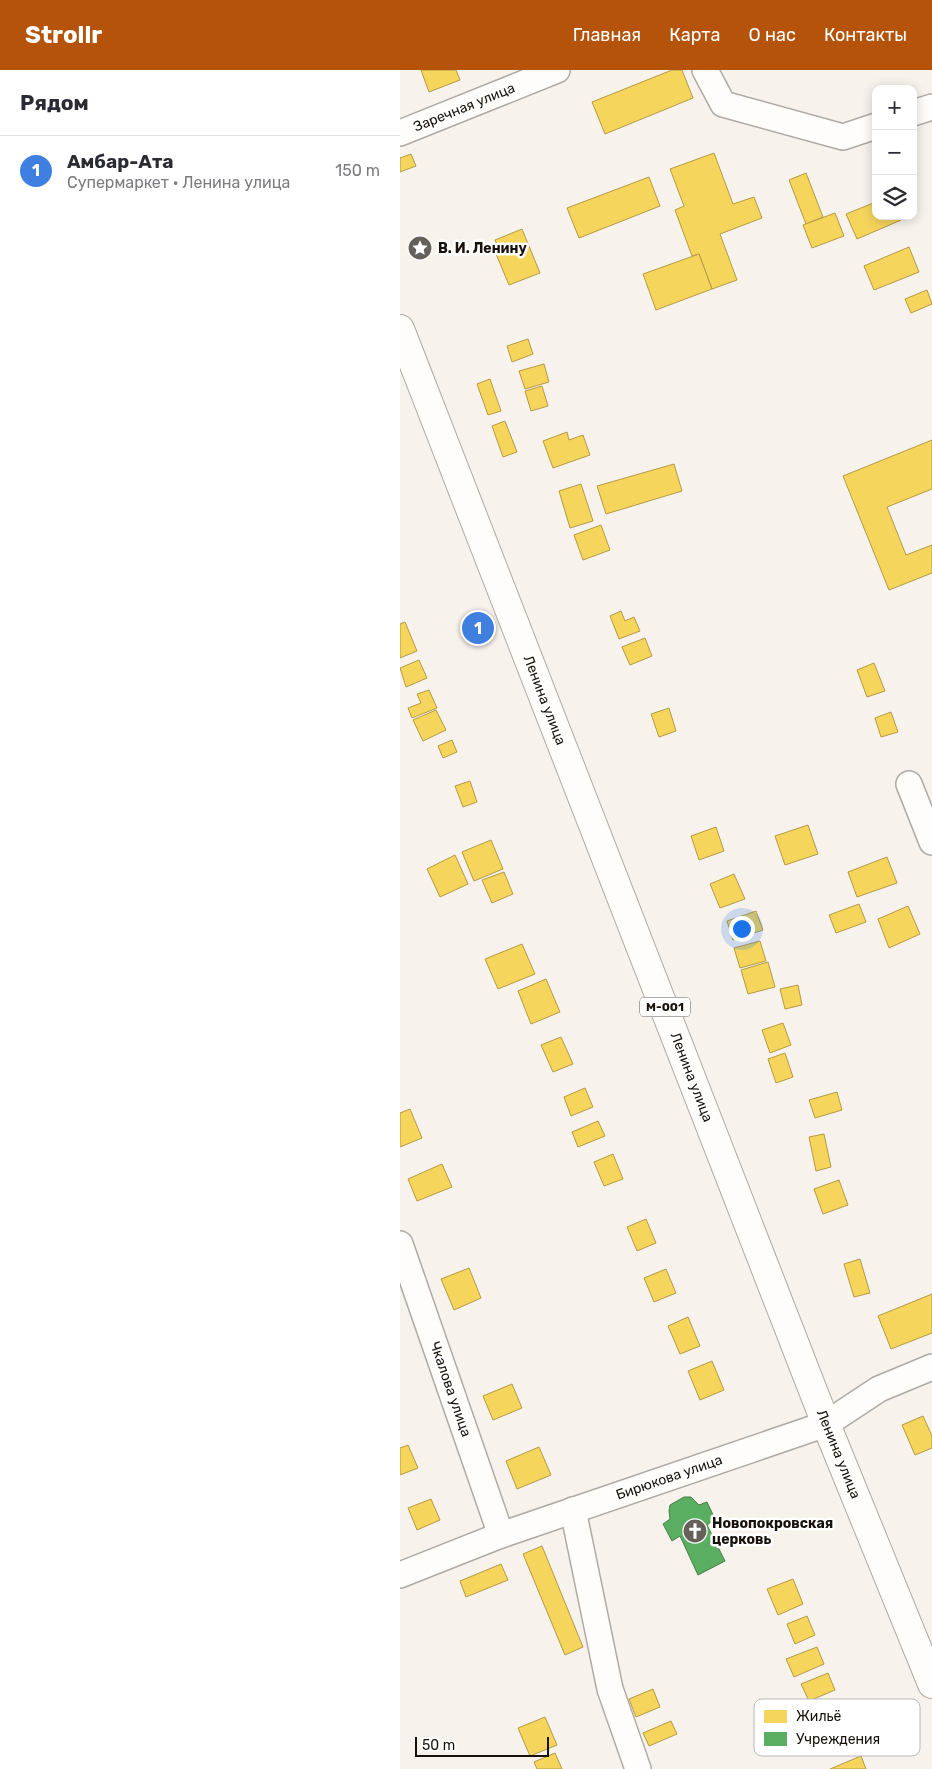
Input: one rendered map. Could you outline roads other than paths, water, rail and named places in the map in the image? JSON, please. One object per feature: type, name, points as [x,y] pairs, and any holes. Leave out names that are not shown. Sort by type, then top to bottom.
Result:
[{"type":"main road","name":"Ленина улица","points":[[400,329],[826,1424],[932,1684]]},
{"type":"street","name":"Заречная улица","points":[[400,133],[557,70]]},
{"type":"street","points":[[705,70],[723,104],[843,137],[872,127]]},
{"type":"street","points":[[917,112],[932,107]]},
{"type":"street","points":[[909,784],[932,842]]},
{"type":"street","name":"Чкалова улица","points":[[400,1244],[501,1535]]},
{"type":"street","name":"Бирюкова улица","points":[[400,1575],[501,1535],[826,1424],[879,1389],[932,1367]]},
{"type":"street","points":[[573,1510],[610,1689],[638,1769]]},
{"type":"place","name":"В. И. Ленину","points":[[420,248]]},
{"type":"place","name":"Амбар-Ата","points":[[478,628]]},
{"type":"place","name":"Новопокровская церковь","points":[[695,1531]]}]
